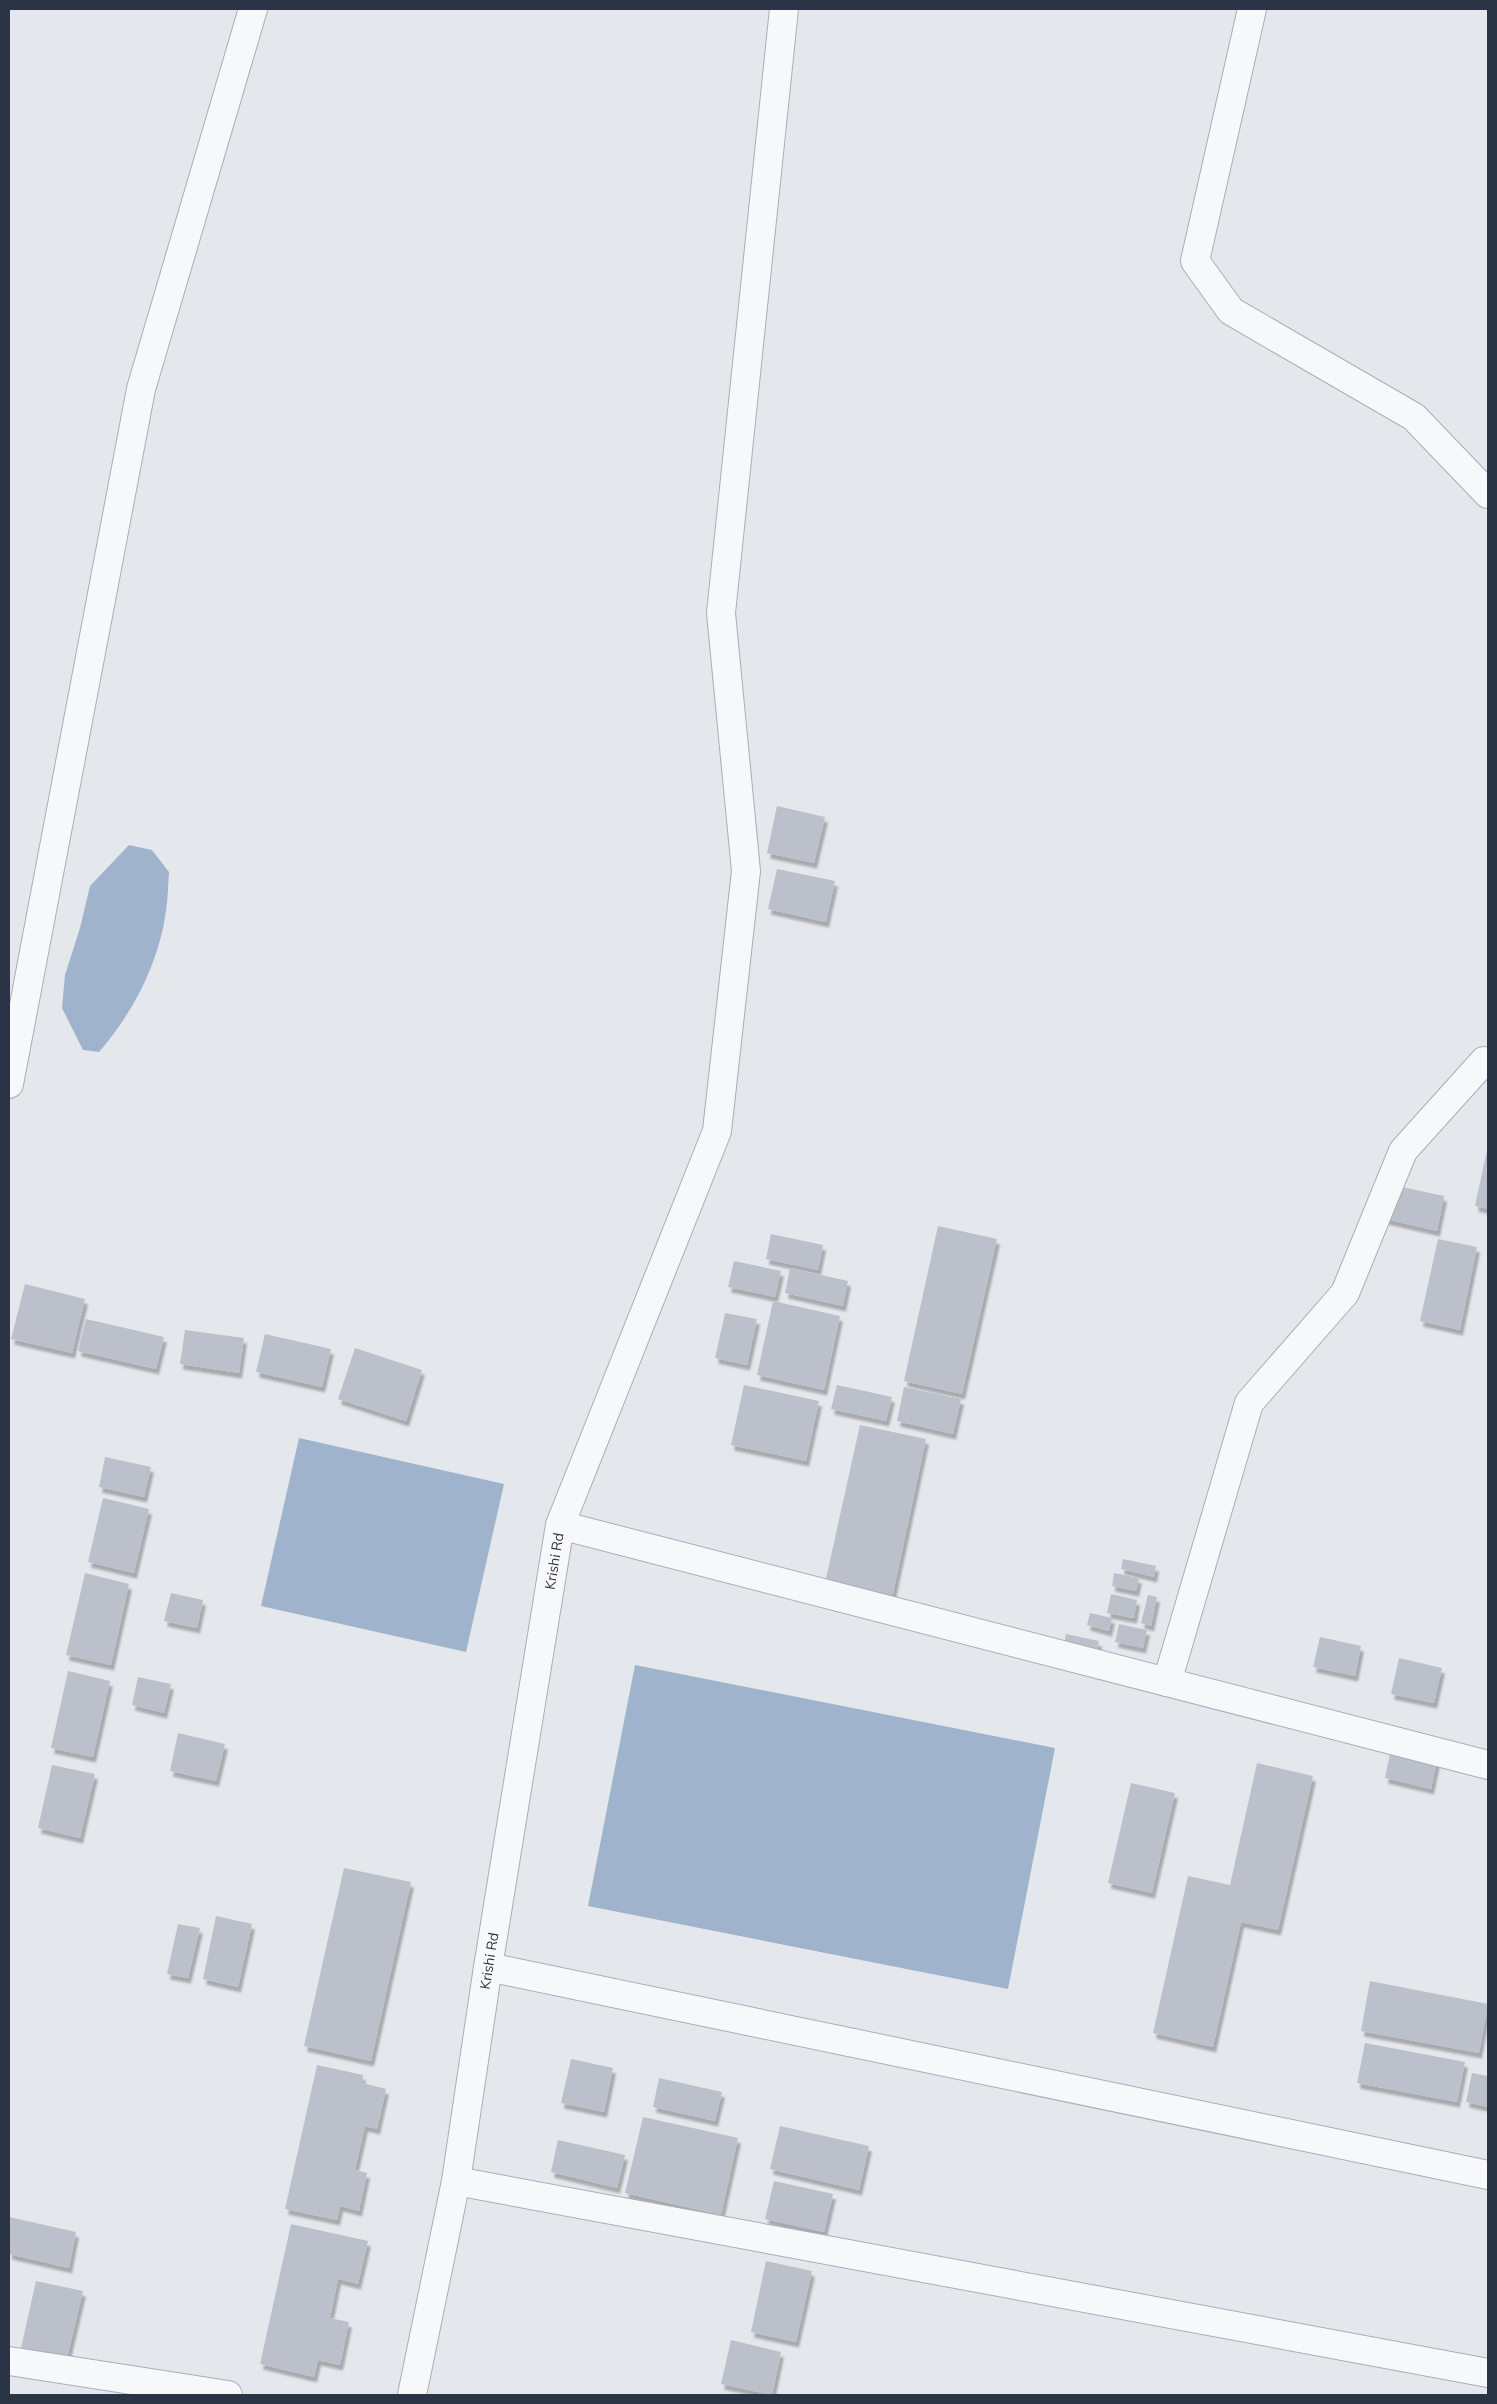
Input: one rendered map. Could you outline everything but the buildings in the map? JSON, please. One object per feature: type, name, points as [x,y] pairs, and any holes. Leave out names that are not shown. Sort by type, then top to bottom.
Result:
[{"type":"street","points":[[9,1084],[141,389],[254,9]]},
{"type":"street","name":"Krishi Rd","points":[[412,2395],[456,2181],[488,1967],[560,1525],[717,1131],[746,871],[721,613],[784,9]]},
{"type":"street","points":[[1252,9],[1196,261],[1231,311],[1414,417],[1488,494]]},
{"type":"street","points":[[1167,1682],[1249,1403],[1345,1293],[1403,1151],[1487,1059]]},
{"type":"street","points":[[560,1525],[1488,1765]]},
{"type":"street","points":[[488,1967],[1488,2175]]},
{"type":"street","points":[[456,2181],[1488,2373]]},
{"type":"street","points":[[9,2361],[228,2395]]},
{"type":"water","points":[[129,845],[152,850],[169,872],[167,906],[163,930],[151,968],[123,1021],[99,1052],[83,1050],[62,1008],[65,975],[80,928],[90,886]]},
{"type":"water","points":[[299,1438],[504,1484],[466,1652],[261,1606]]},
{"type":"water","points":[[635,1665],[1055,1748],[1008,1989],[588,1906]]}]
